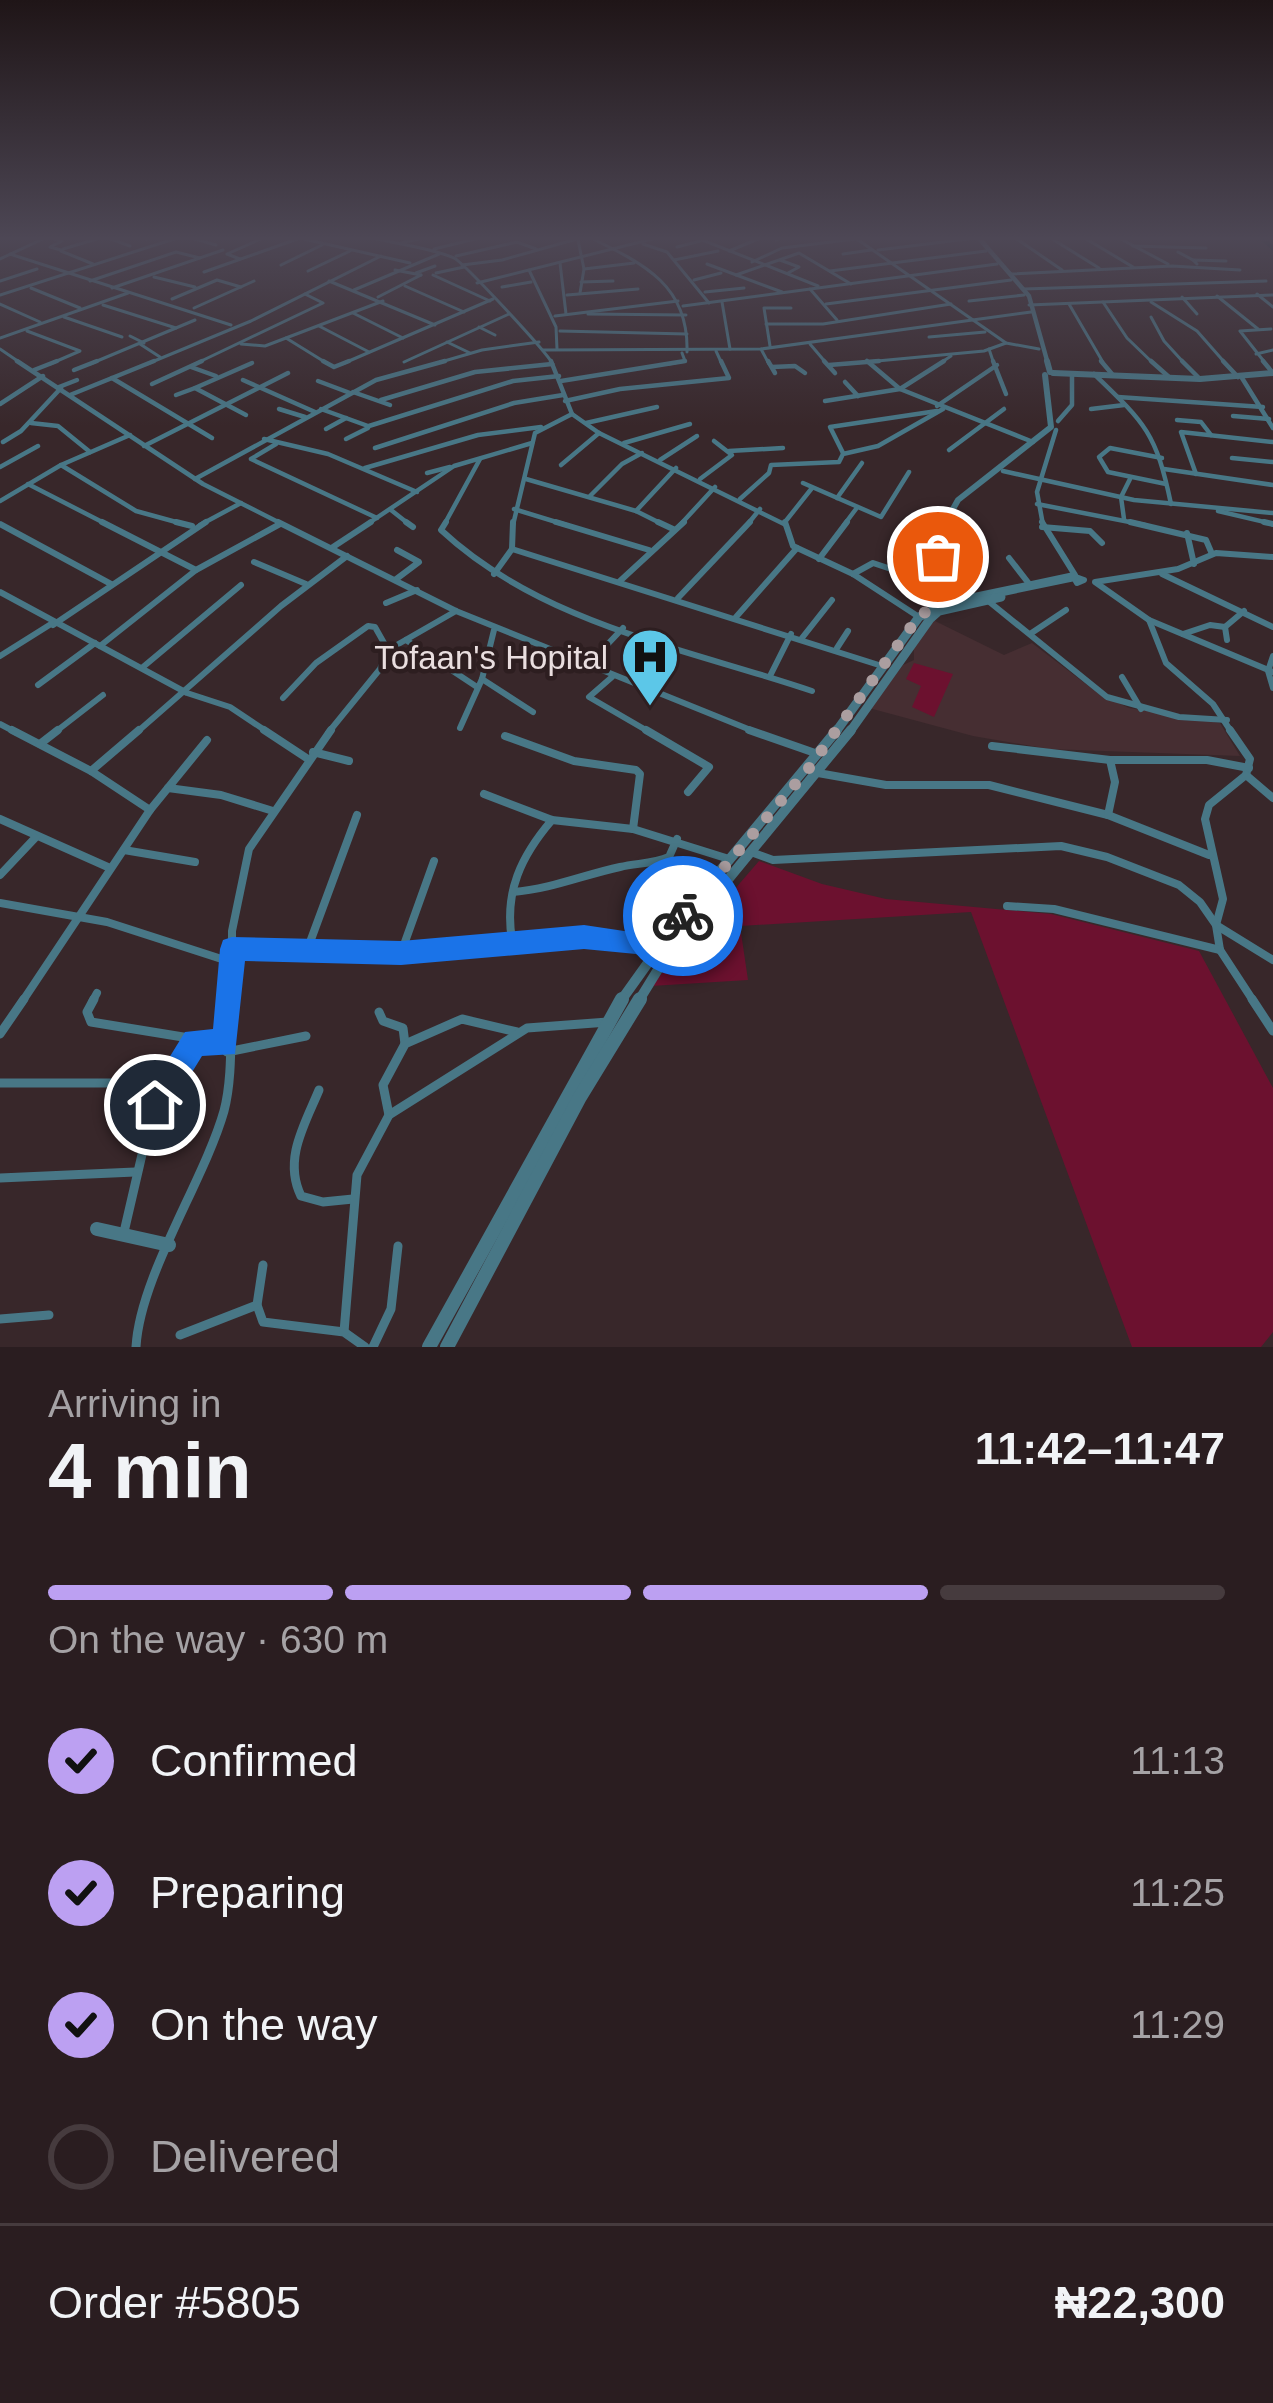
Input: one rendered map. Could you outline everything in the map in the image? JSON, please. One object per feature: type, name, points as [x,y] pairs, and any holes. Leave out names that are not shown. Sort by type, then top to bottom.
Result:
[{"type":"street","points":[[61,300],[82,309]]},
{"type":"street","points":[[0,338],[111,300]]},
{"type":"street","points":[[157,300],[234,327]]},
{"type":"street","points":[[191,310],[213,300]]},
{"type":"street","points":[[70,395],[293,300]]},
{"type":"street","points":[[241,344],[244,336],[322,303],[316,300]]},
{"type":"street","points":[[152,384],[241,344],[257,348],[378,300]]},
{"type":"street","points":[[382,300],[436,325]]},
{"type":"street","points":[[436,300],[464,312]]},
{"type":"street","points":[[390,404],[318,378],[492,300],[538,342],[560,378],[572,414],[599,433],[785,522],[797,548],[853,574],[919,616]]},
{"type":"street","points":[[544,300],[560,332],[556,349]]},
{"type":"street","points":[[566,314],[567,300]]},
{"type":"street","points":[[346,440],[369,426],[511,382],[685,361],[686,315],[677,300]]},
{"type":"street","points":[[555,316],[737,300]]},
{"type":"street","points":[[822,300],[837,320]]},
{"type":"street","points":[[826,304],[857,300]]},
{"type":"street","points":[[945,300],[1006,343],[1039,349]]},
{"type":"street","points":[[969,301],[976,300]]},
{"type":"street","points":[[1028,300],[1050,374],[1057,426],[1039,479],[1037,504],[1042,527],[1077,579]]},
{"type":"street","points":[[543,350],[761,349],[973,320],[1031,307],[1150,300],[1197,331],[1263,406],[1273,428]]},
{"type":"street","points":[[1185,300],[1197,314]]},
{"type":"street","points":[[1221,300],[1259,330]]},
{"type":"street","points":[[722,302],[730,350]]},
{"type":"street","points":[[1103,302],[1127,338],[1169,377]]},
{"type":"street","points":[[0,304],[43,323]]},
{"type":"street","points":[[100,304],[177,329]]},
{"type":"street","points":[[766,324],[837,320],[951,304]]},
{"type":"street","points":[[1069,304],[1112,374]]},
{"type":"street","points":[[938,606],[940,530],[948,513],[1052,424],[1050,374],[1039,349],[1031,307]]},
{"type":"street","points":[[277,308],[292,316]]},
{"type":"street","points":[[770,346],[764,308],[791,308]]},
{"type":"street","points":[[310,310],[334,320]]},
{"type":"street","points":[[353,313],[404,338]]},
{"type":"street","points":[[576,313],[686,315]]},
{"type":"street","points":[[404,362],[509,314]]},
{"type":"street","points":[[64,316],[122,337]]},
{"type":"street","points":[[1151,316],[1164,341],[1200,379]]},
{"type":"street","points":[[74,370],[195,320]]},
{"type":"street","points":[[319,326],[369,352]]},
{"type":"street","points":[[478,327],[495,335]]},
{"type":"street","points":[[24,329],[80,350],[34,370]]},
{"type":"street","points":[[1271,329],[1240,330],[1273,374]]},
{"type":"street","points":[[560,332],[687,334]]},
{"type":"street","points":[[929,337],[989,332]]},
{"type":"street","points":[[130,336],[160,357]]},
{"type":"street","points":[[286,338],[334,367]]},
{"type":"street","points":[[447,342],[470,353]]},
{"type":"street","points":[[195,478],[350,393],[402,370],[538,342]]},
{"type":"street","points":[[829,364],[989,350],[1006,343]]},
{"type":"street","points":[[810,344],[835,373]]},
{"type":"street","points":[[0,349],[195,478],[455,610],[611,677],[825,756]]},
{"type":"street","points":[[761,349],[773,370],[794,366],[805,374]]},
{"type":"street","points":[[989,350],[1006,394]]},
{"type":"street","points":[[1256,354],[1273,350]]},
{"type":"street","points":[[375,448],[520,402],[729,378],[716,351]]},
{"type":"street","points":[[825,401],[900,389],[954,354]]},
{"type":"street","points":[[1084,354],[1098,355]]},
{"type":"street","points":[[508,357],[509,368]]},
{"type":"street","points":[[867,361],[900,389],[940,409],[1033,442]]},
{"type":"street","points":[[176,395],[252,363]]},
{"type":"street","points":[[381,400],[475,373],[552,364]]},
{"type":"street","points":[[843,454],[878,446],[940,409],[997,365]]},
{"type":"street","points":[[191,367],[220,377]]},
{"type":"street","points":[[619,369],[620,389]]},
{"type":"street","points":[[144,446],[288,373]]},
{"type":"street","points":[[1050,374],[1200,379],[1273,374]]},
{"type":"street","points":[[1050,374],[1240,377]]},
{"type":"street","points":[[938,606],[946,531],[957,510],[1057,426],[1072,405],[1072,374]]},
{"type":"street","points":[[1094,374],[1103,388],[1146,424],[1162,458],[1171,504]]},
{"type":"street","points":[[0,404],[43,376]]},
{"type":"street","points":[[112,377],[212,438]]},
{"type":"street","points":[[3,442],[29,423],[60,388],[77,380]]},
{"type":"street","points":[[243,380],[369,426]]},
{"type":"street","points":[[845,382],[858,396]]},
{"type":"street","points":[[195,388],[246,415]]},
{"type":"street","points":[[0,392],[9,395]]},
{"type":"street","points":[[1118,397],[1273,405]]},
{"type":"street","points":[[1091,409],[1124,404]]},
{"type":"street","points":[[586,423],[657,407]]},
{"type":"street","points":[[279,409],[305,417]]},
{"type":"street","points":[[843,454],[830,427],[940,409]]},
{"type":"street","points":[[949,449],[1004,409]]},
{"type":"street","points":[[365,468],[478,435],[543,427],[572,414]]},
{"type":"street","points":[[1233,416],[1269,419]]},
{"type":"street","points":[[326,429],[346,418]]},
{"type":"street","points":[[1177,420],[1201,422],[1210,435]]},
{"type":"street","points":[[29,423],[58,427],[90,452]]},
{"type":"street","points":[[622,444],[690,424]]},
{"type":"street","points":[[494,574],[512,549],[513,508],[526,479],[532,443],[543,427]]},
{"type":"street","points":[[1196,474],[1181,432],[1273,442]]},
{"type":"street","points":[[561,465],[599,433]]},
{"type":"street","points":[[2,498],[130,435]]},
{"type":"street","points":[[659,460],[698,436]]},
{"type":"street","points":[[264,439],[326,453],[417,492]]},
{"type":"street","points":[[714,441],[729,452],[784,448]]},
{"type":"street","points":[[277,443],[251,459],[377,518]]},
{"type":"street","points":[[427,472],[532,443]]},
{"type":"street","points":[[0,467],[38,446]]},
{"type":"street","points":[[1162,458],[1106,449],[1100,457],[1105,470],[1166,484]]},
{"type":"street","points":[[700,479],[730,457],[729,452]]},
{"type":"street","points":[[590,497],[622,464],[642,453]]},
{"type":"street","points":[[740,499],[771,465],[839,462],[843,454]]},
{"type":"street","points":[[1232,458],[1273,462]]},
{"type":"street","points":[[480,459],[441,530],[472,562],[527,592],[812,691]]},
{"type":"street","points":[[837,498],[862,463]]},
{"type":"street","points":[[61,466],[136,511],[193,527]]},
{"type":"street","points":[[333,548],[454,466]]},
{"type":"street","points":[[636,511],[676,468]]},
{"type":"street","points":[[1164,469],[1273,485]]},
{"type":"street","points":[[1003,471],[1120,497],[1273,513]]},
{"type":"street","points":[[802,483],[884,516],[909,472]]},
{"type":"street","points":[[526,479],[636,511],[673,529]]},
{"type":"street","points":[[1124,519],[1120,497],[1130,479]]},
{"type":"street","points":[[28,484],[196,570]]},
{"type":"street","points":[[620,581],[697,511],[715,487]]},
{"type":"street","points":[[785,522],[812,488]]},
{"type":"street","points":[[0,656],[193,527],[241,502]]},
{"type":"street","points":[[1037,504],[1187,533],[1204,538],[1212,554]]},
{"type":"street","points":[[513,508],[649,550]]},
{"type":"street","points":[[818,559],[857,508]]},
{"type":"street","points":[[678,598],[760,509]]},
{"type":"street","points":[[1213,509],[1273,524]]},
{"type":"street","points":[[391,510],[413,527]]},
{"type":"street","points":[[38,685],[196,570],[282,523]]},
{"type":"street","points":[[0,524],[111,584]]},
{"type":"street","points":[[1042,527],[1090,531],[1102,543]]},
{"type":"street","points":[[1187,533],[1194,564]]},
{"type":"street","points":[[736,617],[797,548]]},
{"type":"street","points":[[512,549],[885,667]]},
{"type":"street","points":[[395,580],[419,562],[397,550]]},
{"type":"street","points":[[447,1347],[632,1009],[670,950],[818,773],[919,616],[938,606],[1030,585],[1159,572],[1194,564],[1212,554],[1273,557]]},
{"type":"street","points":[[91,771],[187,693],[306,584],[347,556]]},
{"type":"street","points":[[1009,558],[1030,585]]},
{"type":"street","points":[[254,562],[306,584]]},
{"type":"street","points":[[853,574],[873,563],[936,584]]},
{"type":"street","points":[[1159,572],[1273,627]]},
{"type":"street","points":[[429,1347],[608,1022],[653,952],[825,756],[930,619],[940,611],[1077,579]]},
{"type":"street","points":[[1095,582],[1149,620],[1270,671]]},
{"type":"street","points":[[142,667],[241,584]]},
{"type":"street","points":[[386,603],[417,590]]},
{"type":"street","points":[[0,592],[187,693],[230,707],[310,755],[349,761]]},
{"type":"street","points":[[987,599],[1102,694],[1141,709],[1227,720]]},
{"type":"street","points":[[802,638],[832,600]]},
{"type":"street","points":[[136,1347],[137,1330],[220,1124],[227,1095],[232,931],[249,849],[310,755],[380,669],[388,650],[455,610]]},
{"type":"street","points":[[1030,634],[1066,610]]},
{"type":"street","points":[[1181,635],[1210,626],[1225,627],[1244,611]]},
{"type":"street","points":[[1149,620],[1166,663],[1227,720],[1250,759],[1247,771],[1209,805],[1204,819],[1222,899],[1216,925],[1220,950],[1273,1031]]},
{"type":"street","points":[[283,698],[316,664],[368,626],[375,627],[388,650]]},
{"type":"street","points":[[1225,627],[1227,640]]},
{"type":"street","points":[[586,667],[623,628]]},
{"type":"street","points":[[460,728],[494,629]]},
{"type":"street","points":[[836,650],[848,631]]},
{"type":"street","points":[[770,676],[791,634]]},
{"type":"street","points":[[406,640],[533,712]]},
{"type":"street","points":[[1273,656],[1273,688]]},
{"type":"street","points":[[639,688],[660,664]]},
{"type":"street","points":[[611,677],[589,697],[709,767],[688,792]]},
{"type":"street","points":[[1122,677],[1141,709]]},
{"type":"street","points":[[40,744],[103,695]]},
{"type":"street","points":[[0,724],[91,771],[151,810]]},
{"type":"street","points":[[505,736],[574,761],[636,770],[640,774],[633,829]]},
{"type":"street","points":[[0,1034],[5,1018],[82,915],[110,868],[207,740]]},
{"type":"street","points":[[992,746],[1110,760],[1207,760],[1247,771],[1273,799]]},
{"type":"street","points":[[1108,815],[1115,782],[1110,760]]},
{"type":"street","points":[[818,773],[886,784],[989,785],[1108,815],[1209,855]]},
{"type":"street","points":[[168,788],[221,795],[273,812]]},
{"type":"street","points":[[484,794],[551,820],[633,829],[677,839],[732,860]]},
{"type":"street","points":[[306,953],[357,815]]},
{"type":"street","points":[[0,819],[110,868]]},
{"type":"street","points":[[512,940],[506,915],[522,854],[551,820]]},
{"type":"street","points":[[0,875],[35,838]]},
{"type":"street","points":[[514,892],[541,890],[622,866],[660,861],[669,857],[677,839]]},
{"type":"street","points":[[751,852],[773,860],[1071,848],[1179,885],[1216,925],[1273,960]]},
{"type":"street","points":[[124,850],[195,862]]},
{"type":"street","points":[[401,953],[408,921],[426,893],[434,861]]},
{"type":"street","points":[[0,903],[82,915],[144,933],[193,955],[234,963]]},
{"type":"street","points":[[1007,906],[1054,909],[1220,950]]},
{"type":"street","points":[[232,949],[401,953],[584,937],[641,943],[653,952]]},
{"type":"street","points":[[97,993],[87,1012],[91,1022],[226,1048],[306,1036]]},
{"type":"street","points":[[379,1012],[383,1021],[403,1028],[405,1044],[383,1085],[389,1115]]},
{"type":"street","points":[[405,1044],[458,1018],[518,1032]]},
{"type":"street","points":[[344,1332],[353,1199],[363,1157],[389,1115],[518,1032],[540,1024],[608,1022]]},
{"type":"street","points":[[123,1235],[144,1130],[164,1088],[195,1042]]},
{"type":"street","points":[[0,1083],[164,1088]]},
{"type":"street","points":[[320,1090],[292,1162],[292,1181],[301,1196],[323,1202],[353,1199]]},
{"type":"street","points":[[0,1178],[135,1172]]},
{"type":"street","points":[[98,1229],[169,1244]]},
{"type":"street","points":[[262,1265],[257,1305],[262,1322],[344,1332],[369,1347],[391,1309],[398,1246]]},
{"type":"street","points":[[180,1335],[257,1305]]},
{"type":"street","points":[[0,1319],[49,1316]]},
{"type":"shaded area","points":[[933,620],[1004,655],[1032,643],[1099,694],[1129,708],[1220,723],[1240,756],[1049,749],[973,736],[869,708],[903,665],[914,660],[914,647]]},
{"type":"shaded area","points":[[914,663],[953,674],[934,717],[912,707],[921,686],[906,679]]},
{"type":"shaded area","points":[[759,861],[822,884],[886,899],[1051,914],[1199,951],[1273,1088],[1273,1332],[1261,1347],[1132,1347],[971,912],[740,926],[748,980],[651,986]]},
{"type":"way so far","points":[[683,916],[809,768],[919,616],[935,606],[938,557]]},
{"type":"place","name":"Tofaan's Hopital","points":[[650,708]]},
{"type":"route","points":[[155,1105],[195,1042],[226,1044],[232,949],[401,953],[584,937],[641,943],[653,952],[683,916]]}]
